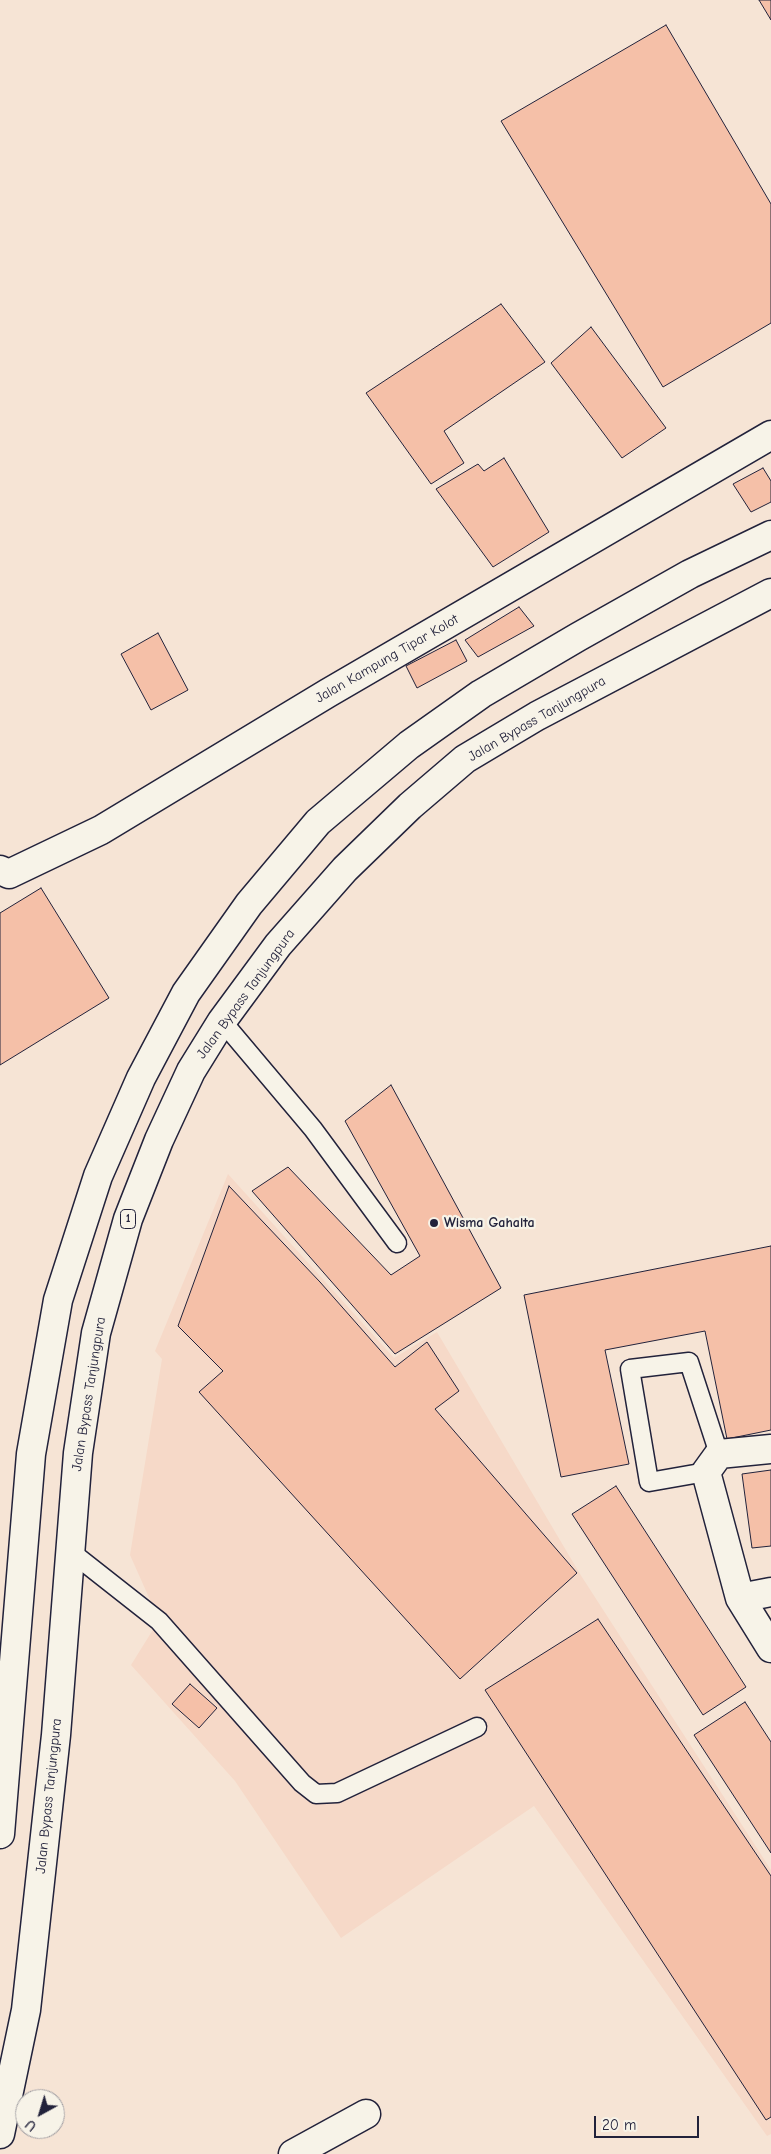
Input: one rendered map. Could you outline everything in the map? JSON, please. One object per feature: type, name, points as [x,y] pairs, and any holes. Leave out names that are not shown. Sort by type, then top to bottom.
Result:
[{"type":"main road","name":"Jalan Kampung Tipar Kolot","points":[[3,874],[101,830],[328,693],[771,435]]},
{"type":"main road","points":[[0,1834],[31,1454],[58,1300],[98,1176],[141,1078],[186,993],[249,904],[318,822],[409,745],[481,694],[578,636],[690,574],[771,535]]},
{"type":"main road","name":"Jalan Bypass Tanjungpura","points":[[0,2134],[26,2010],[56,1735],[78,1453],[96,1334],[126,1228],[159,1140],[190,1071],[222,1022],[278,945],[345,869],[410,806],[465,759],[537,716],[771,593]]},
{"type":"main road","points":[[771,1449],[712,1463],[740,1598],[771,1648]]},
{"type":"main road","points":[[740,1598],[771,1592]]},
{"type":"main road","points":[[293,2154],[366,2114]]},
{"type":"lane","points":[[222,1022],[313,1129],[397,1243]]},
{"type":"lane","points":[[689,1362],[712,1463],[650,1482],[630,1368],[689,1362]]},
{"type":"lane","points":[[70,1551],[159,1620],[302,1783],[316,1794],[337,1793],[477,1727]]},
{"type":"shaded area","points":[[228,1174],[394,1358],[437,1332],[580,1574],[771,1870],[771,2134],[767,2136],[534,1806],[341,1938],[235,1781],[131,1665],[159,1620],[130,1555],[162,1359],[155,1351]]},
{"type":"building","points":[[759,0],[771,0],[771,20]]},
{"type":"building","points":[[666,25],[771,204],[771,323],[663,387],[501,121]]},
{"type":"building","points":[[501,304],[545,362],[444,431],[464,463],[431,484],[366,393]]},
{"type":"building","points":[[591,327],[666,428],[622,458],[551,363]]},
{"type":"building","points":[[504,458],[549,532],[493,567],[436,489],[478,464],[484,471]]},
{"type":"building","points":[[763,468],[771,481],[771,502],[751,512],[733,484]]},
{"type":"building","points":[[519,607],[534,626],[478,657],[465,640]]},
{"type":"building","points":[[158,633],[188,690],[151,710],[121,654]]},
{"type":"building","points":[[456,640],[467,661],[417,688],[406,666]]},
{"type":"building","points":[[41,888],[109,998],[0,1065],[0,913]]},
{"type":"building","name":"Wisma Gahalta","points":[[391,1085],[501,1288],[395,1354],[252,1191],[288,1167],[391,1275],[420,1256],[345,1121]]},
{"type":"building","points":[[229,1186],[320,1282],[395,1367],[427,1342],[459,1391],[435,1409],[577,1573],[460,1679],[199,1392],[223,1371],[178,1326]]},
{"type":"building","points":[[771,1246],[771,1430],[727,1439],[705,1331],[605,1350],[629,1464],[561,1477],[524,1295]]},
{"type":"building","points":[[771,1470],[771,1546],[752,1548],[742,1474]]},
{"type":"building","points":[[616,1486],[746,1687],[703,1715],[572,1514]]},
{"type":"building","points":[[598,1619],[771,1876],[771,2117],[766,2120],[485,1690]]},
{"type":"building","points":[[190,1684],[217,1708],[199,1728],[172,1704]]},
{"type":"building","points":[[745,1702],[771,1742],[771,1853],[694,1735]]},
{"type":"place","name":"Wisma Gahalta","points":[[434,1223]]}]
